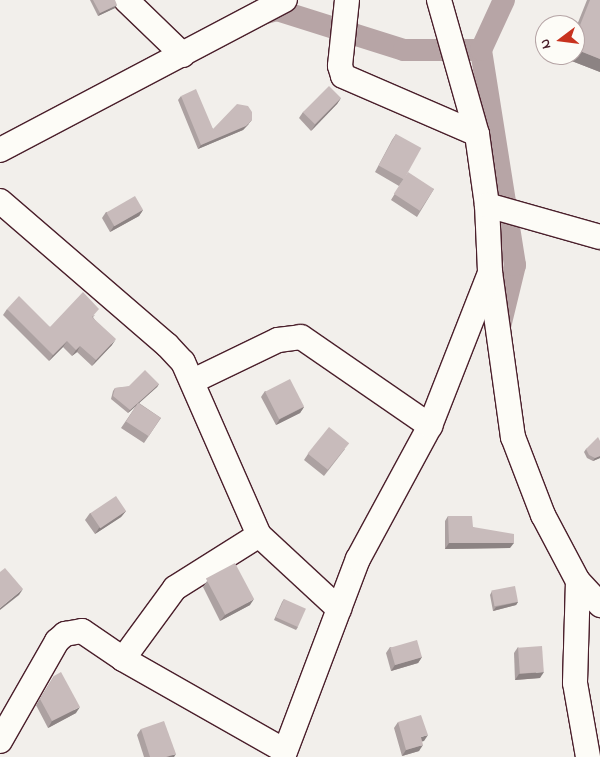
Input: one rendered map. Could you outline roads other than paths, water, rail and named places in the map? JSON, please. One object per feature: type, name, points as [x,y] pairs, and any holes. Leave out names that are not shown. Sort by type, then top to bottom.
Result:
[{"type":"street","points":[[126,0],[183,55]]},
{"type":"street","points":[[0,150],[285,0]]},
{"type":"street","points":[[346,0],[340,66],[343,76],[477,134]]},
{"type":"street","points":[[439,0],[477,134],[488,205],[490,272],[513,437],[543,515],[578,581],[600,605]]},
{"type":"street","points":[[0,202],[167,345],[193,381],[259,535],[339,609]]},
{"type":"street","points":[[488,205],[600,238]]},
{"type":"street","points":[[0,741],[57,641],[65,634],[82,631],[123,659],[284,754],[358,559],[430,426],[490,272]]},
{"type":"street","points":[[193,381],[278,340],[300,337],[430,426]]},
{"type":"street","points":[[123,659],[175,588],[259,535]]},
{"type":"street","points":[[578,581],[575,682],[588,757]]},
{"type":"waterway","points":[[499,331],[515,265],[481,50],[504,0]]},
{"type":"waterway","points":[[258,15],[277,10],[404,50],[481,50]]}]
